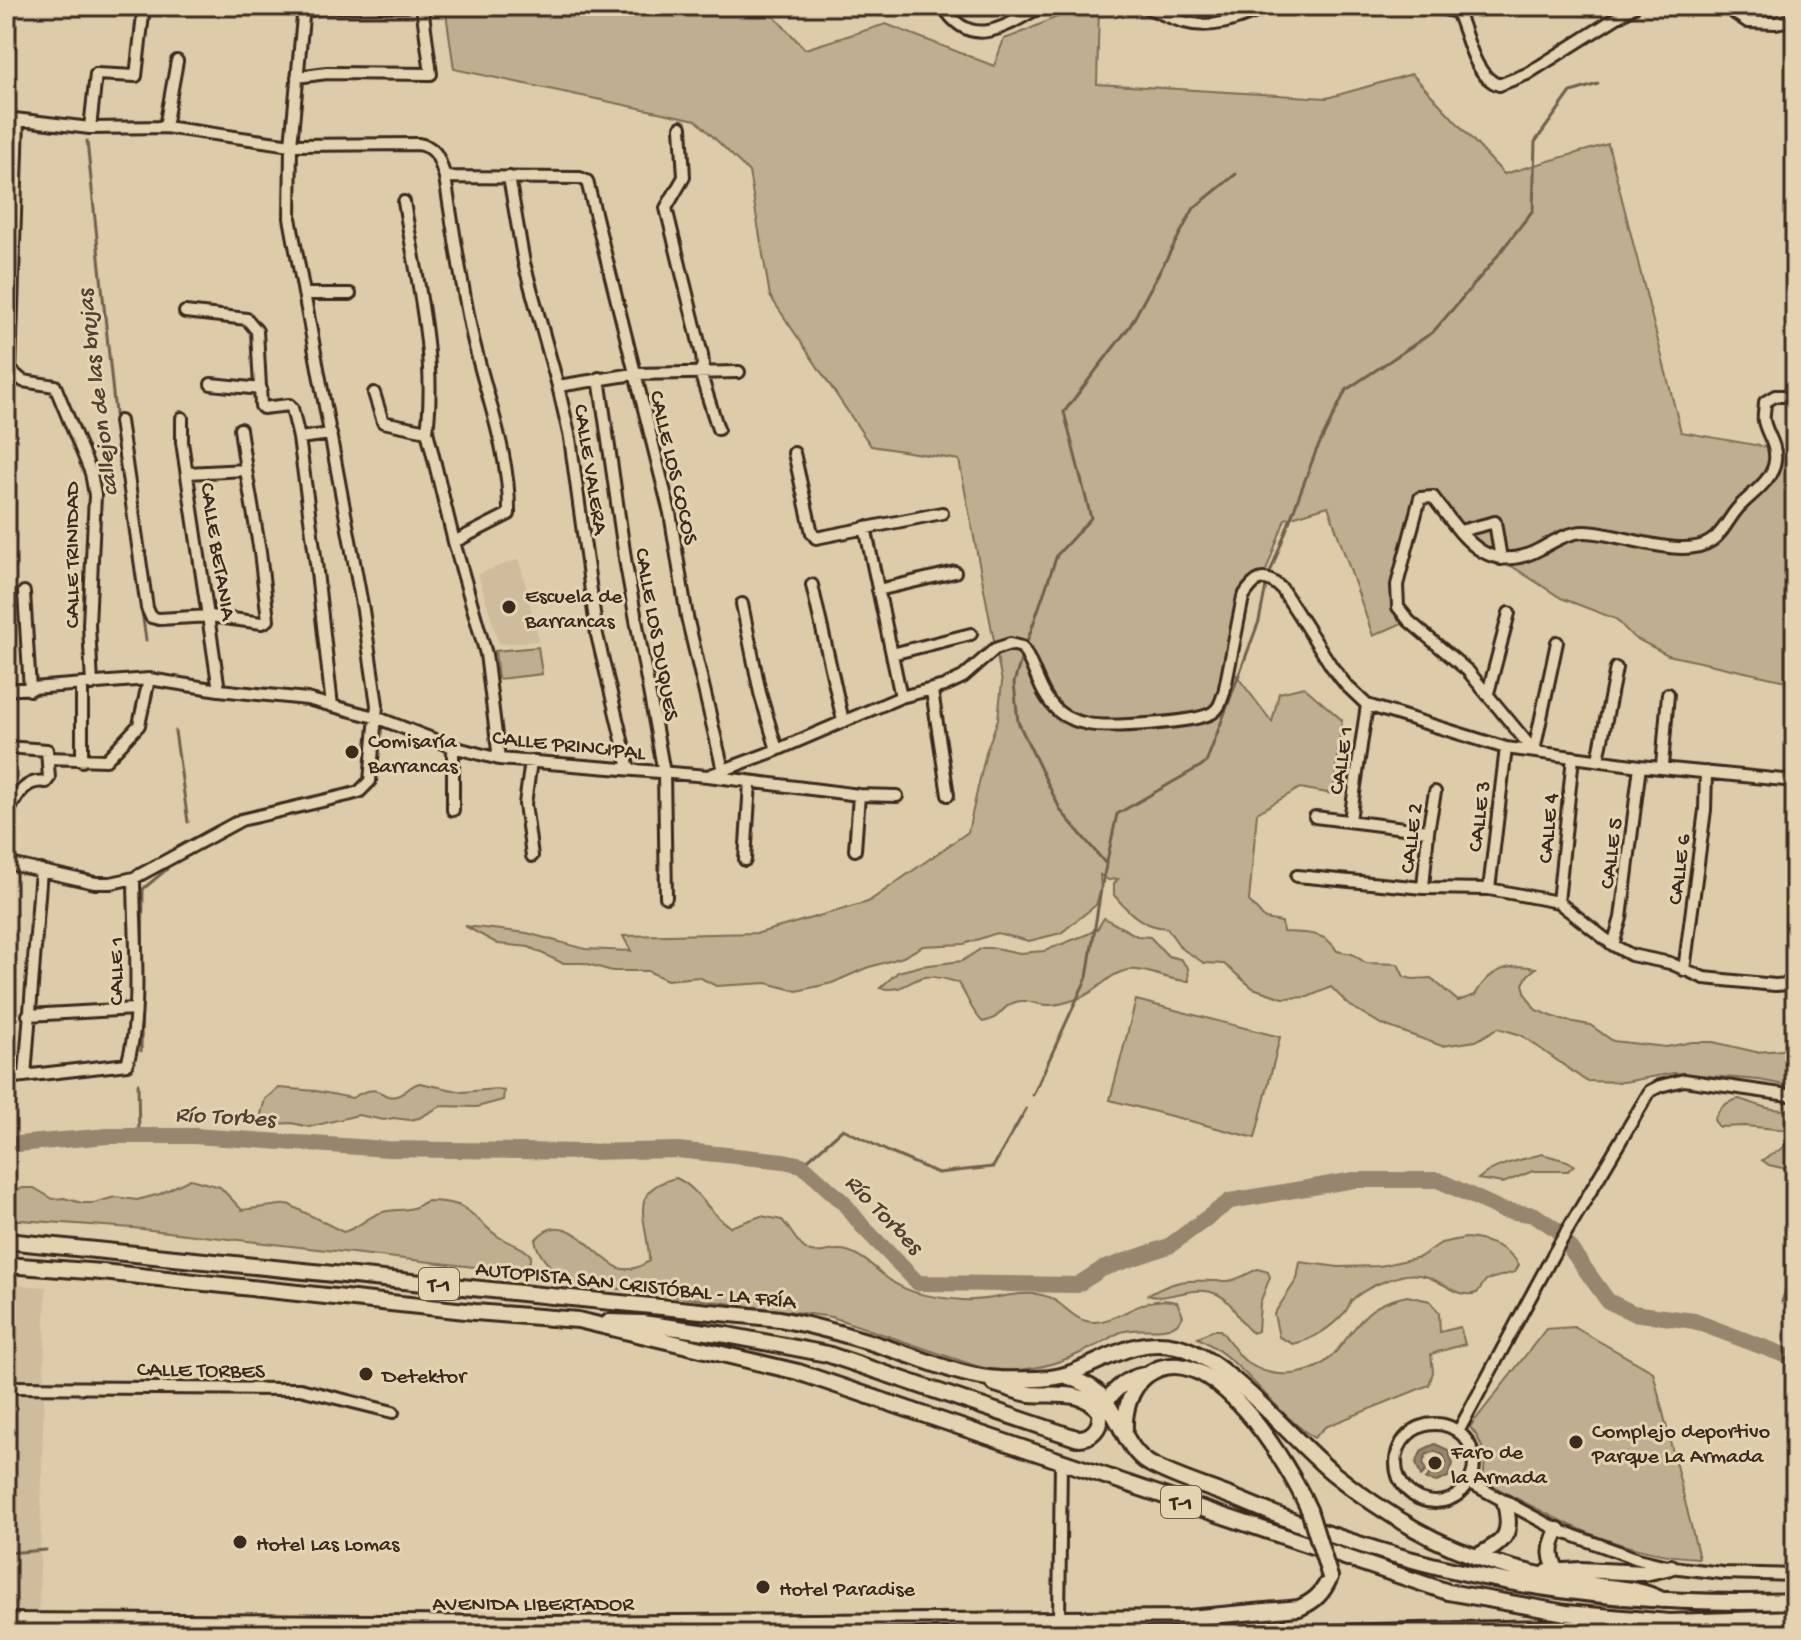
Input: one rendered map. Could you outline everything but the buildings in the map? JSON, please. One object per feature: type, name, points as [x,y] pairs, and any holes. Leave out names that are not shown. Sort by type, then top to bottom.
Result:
[{"type":"highway","name":"AUTOPISTA SAN CRISTÓBAL - LA FRÍA","points":[[6,1241],[780,1319],[870,1342],[982,1378],[1033,1379],[1065,1375],[1115,1352],[1145,1344],[1180,1346],[1204,1357],[1243,1389],[1333,1474],[1417,1530],[1476,1557],[1540,1574],[1644,1590],[1662,1600],[1737,1603],[1795,1601]]},
{"type":"highway","name":"AUTOPISTA SAN CRISTÓBAL - LA FRÍA","points":[[6,1265],[578,1320],[798,1372],[1448,1592],[1525,1607],[1669,1622],[1795,1618]]},
{"type":"highway","points":[[578,1320],[642,1323],[786,1344],[827,1354],[1076,1438],[1095,1432],[1103,1407],[1133,1377],[1160,1369],[1192,1368],[1222,1388],[1275,1447],[1297,1483],[1330,1577],[1325,1589],[1313,1602],[1299,1608],[1247,1615],[1059,1619]]},
{"type":"highway","points":[[1125,1431],[1129,1400],[1137,1384],[1148,1374]]},
{"type":"highway","points":[[1065,1375],[1091,1387],[1103,1407],[1125,1431],[1130,1443],[1149,1463],[1294,1523],[1378,1552],[1494,1581],[1614,1598],[1662,1600]]},
{"type":"highway","points":[[982,1378],[1026,1393],[1084,1398],[1103,1407]]},
{"type":"highway","points":[[1476,1557],[1499,1544],[1507,1535],[1509,1521],[1505,1503]]},
{"type":"highway","points":[[1558,1530],[1550,1545],[1550,1555],[1560,1575],[1645,1573],[1671,1567]]},
{"type":"highway","points":[[1332,1633],[1595,1627],[1624,1618]]},
{"type":"main road","name":"AVENIDA LIBERTADOR","points":[[69,1634],[80,1629],[1059,1619]]},
{"type":"main road","name":"AVENIDA LIBERTADOR","points":[[6,1620],[107,1634]]},
{"type":"main road","points":[[1300,1634],[1332,1633]]},
{"type":"street","points":[[90,128],[96,74],[136,76],[144,6]]},
{"type":"street","points":[[6,863],[95,883],[134,878],[241,820],[359,792],[370,781],[378,718],[363,610],[290,218],[291,145],[304,9],[407,6]]},
{"type":"street","points":[[297,77],[327,73],[431,74],[422,6]]},
{"type":"street","points":[[943,6],[953,22],[961,27],[987,32],[1042,6]]},
{"type":"street","points":[[1149,7],[1188,23],[1211,24],[1233,21],[1271,6]]},
{"type":"street","points":[[1430,6],[1457,12],[1479,70],[1489,82],[1499,85],[1527,74],[1635,6]]},
{"type":"street","points":[[1724,6],[1748,22],[1776,23],[1795,19]]},
{"type":"street","points":[[165,127],[177,61]]},
{"type":"street","points":[[8,371],[12,119],[90,128],[165,127],[291,145],[430,146],[436,151],[445,177],[472,334],[496,430],[509,501],[509,514],[454,542]]},
{"type":"street","points":[[681,127],[684,177],[666,208],[702,355],[700,372],[718,429]]},
{"type":"street","points":[[445,177],[509,177]]},
{"type":"street","name":"CALLE LOS COCOS","points":[[509,177],[580,178],[587,181],[590,187],[670,513],[687,617],[723,770]]},
{"type":"street","name":"CALLE VALERA","points":[[509,177],[524,263],[570,438],[597,635],[629,769]]},
{"type":"street","points":[[404,202],[426,348],[430,392],[427,431],[486,654],[499,759]]},
{"type":"street","points":[[304,294],[350,294]]},
{"type":"street","points":[[185,312],[247,319],[253,324],[257,331],[263,408],[291,406],[299,438],[332,706]]},
{"type":"street","name":"CALLE TRINIDAD","points":[[8,371],[23,381],[55,386],[91,473],[95,495],[87,686]]},
{"type":"street","points":[[558,386],[634,374],[739,372]]},
{"type":"street","name":"CALLE LOS DUQUES","points":[[599,378],[626,565],[664,773],[666,897]]},
{"type":"street","points":[[211,384],[261,389]]},
{"type":"street","points":[[374,393],[383,422],[427,431]]},
{"type":"street","points":[[1534,751],[1468,671],[1409,621],[1398,607],[1397,585],[1420,498],[1433,497],[1474,548],[1501,559],[1523,557],[1557,539],[1581,532],[1602,533],[1660,546],[1701,546],[1712,541],[1727,525],[1736,509],[1769,477],[1775,465],[1776,449],[1764,420],[1765,402],[1775,396],[1795,396]]},
{"type":"street","name":"CALLE BETANIA","points":[[182,418],[187,473],[219,690]]},
{"type":"street","points":[[120,421],[147,608],[151,617],[210,616],[262,623],[269,616],[240,429]]},
{"type":"street","points":[[299,438],[331,434]]},
{"type":"street","points":[[794,453],[813,536],[942,513]]},
{"type":"street","points":[[187,473],[246,470]]},
{"type":"street","points":[[1460,531],[1495,522],[1501,559]]},
{"type":"street","points":[[865,527],[901,697]]},
{"type":"street","points":[[878,590],[955,572]]},
{"type":"street","points":[[708,776],[901,697],[932,691],[963,677],[995,649],[1010,644],[1022,647],[1047,698],[1069,718],[1102,724],[1176,721],[1210,714],[1220,707],[1224,693],[1243,597],[1251,584],[1263,578],[1272,580],[1282,589],[1332,667],[1367,705],[1506,748],[1640,766],[1795,781]]},
{"type":"street","points":[[812,585],[843,721]]},
{"type":"street","points":[[24,592],[30,690]]},
{"type":"street","points":[[742,604],[760,693],[777,750]]},
{"type":"street","points":[[1488,693],[1509,613]]},
{"type":"street","points":[[892,654],[971,634]]},
{"type":"street","points":[[1534,751],[1557,642]]},
{"type":"street","points":[[1598,760],[1616,668]]},
{"type":"street","points":[[48,758],[106,760],[139,725],[149,679]]},
{"type":"street","name":"CALLE PRINCIPAL","points":[[6,690],[149,679],[219,690],[276,694],[378,718],[453,747],[499,759],[708,776],[859,795],[897,796]]},
{"type":"street","points":[[82,761],[87,686]]},
{"type":"street","points":[[932,691],[948,795]]},
{"type":"street","points":[[1662,766],[1668,694]]},
{"type":"street","name":"CALLE 1","points":[[1350,820],[1367,705]]},
{"type":"street","points":[[6,747],[47,750],[49,778],[46,782],[39,781],[23,788],[6,816]]},
{"type":"street","points":[[453,747],[453,810]]},
{"type":"street","name":"CALLE 3","points":[[1489,889],[1506,748]]},
{"type":"street","name":"CALLE 4","points":[[1558,902],[1573,757]]},
{"type":"street","points":[[531,761],[525,808],[532,856]]},
{"type":"street","name":"CALLE 5","points":[[1613,945],[1621,918],[1640,766]]},
{"type":"street","name":"CALLE 6","points":[[1684,970],[1705,810],[1706,772]]},
{"type":"street","points":[[745,860],[750,783]]},
{"type":"street","name":"CALLE 2","points":[[1423,888],[1435,792]]},
{"type":"street","points":[[855,850],[859,795]]},
{"type":"street","points":[[1315,817],[1428,831]]},
{"type":"street","points":[[6,1078],[25,1076],[41,870]]},
{"type":"street","points":[[1297,876],[1423,888],[1489,889],[1558,902],[1613,945],[1631,955],[1670,963],[1704,978],[1790,984]]},
{"type":"street","name":"CALLE 1","points":[[25,1076],[127,1064],[132,1050],[135,1009],[134,878]]},
{"type":"street","points":[[28,1015],[135,1009]]},
{"type":"street","points":[[1458,1432],[1637,1109],[1650,1091],[1684,1080],[1795,1096]]},
{"type":"street","name":"CALLE TORBES","points":[[6,1387],[300,1389],[393,1412]]},
{"type":"street","points":[[1435,1424],[1458,1432],[1466,1441],[1473,1458],[1469,1482],[1451,1498],[1440,1502],[1411,1494],[1398,1474],[1398,1450],[1412,1431],[1435,1424]]},
{"type":"street","points":[[1059,1619],[1061,1461]]},
{"type":"street","points":[[1469,1482],[1558,1530],[1624,1554],[1671,1567],[1722,1573],[1795,1575]]},
{"type":"shaded area","points":[[445,6],[764,6],[805,49],[886,24],[994,66],[1004,39],[1074,11],[1099,8],[1097,84],[1327,98],[1412,74],[1504,174],[1608,144],[1681,432],[1795,452],[1795,683],[1668,655],[1633,637],[1616,619],[1561,598],[1502,560],[1487,556],[1433,498],[1424,497],[1401,585],[1399,607],[1409,620],[1373,636],[1328,506],[1285,519],[1263,579],[1244,598],[1230,667],[1272,722],[1279,693],[1304,687],[1342,720],[1333,794],[1300,788],[1257,813],[1249,901],[1265,919],[1282,922],[1283,932],[1321,936],[1337,951],[1352,954],[1366,963],[1398,964],[1404,977],[1431,978],[1458,1001],[1475,995],[1486,980],[1500,970],[1526,966],[1536,968],[1523,984],[1536,1010],[1562,1020],[1590,1025],[1613,1041],[1666,1047],[1713,1042],[1756,1052],[1795,1049],[1795,1087],[1759,1080],[1674,1073],[1624,1082],[1586,1081],[1521,1035],[1498,1028],[1476,1041],[1442,1046],[1381,1024],[1349,1005],[1331,987],[1308,997],[1283,998],[1253,988],[1224,964],[1204,963],[1181,948],[1167,928],[1144,922],[1120,902],[1114,895],[1114,884],[1118,879],[1108,880],[1100,875],[1101,889],[1096,905],[1061,933],[1029,941],[997,933],[964,944],[923,946],[903,957],[832,983],[797,991],[767,983],[716,986],[699,977],[667,980],[648,971],[612,971],[584,963],[562,963],[529,947],[498,944],[465,926],[527,933],[585,949],[631,951],[623,936],[759,933],[868,902],[968,832],[986,752],[998,719],[1002,682],[959,460],[871,446],[770,296],[749,172],[696,120],[454,69]]},
{"type":"shaded area","name":"Escuela de Barrancas","points":[[519,559],[539,641],[499,644],[478,574]]},
{"type":"shaded area","points":[[538,647],[542,674],[498,679],[495,651]]},
{"type":"shaded area","points":[[1104,918],[1137,936],[1150,937],[1168,956],[1180,959],[1188,968],[1189,981],[1128,970],[1080,998],[1054,1005],[1018,1001],[983,1022],[957,982],[928,977],[900,988],[880,988],[898,972],[962,961],[982,948],[1020,953],[1044,951],[1088,934],[1098,928]]},
{"type":"shaded area","points":[[1136,1000],[1280,1037],[1255,1138],[1110,1100]]},
{"type":"shaded area","points":[[420,1083],[463,1092],[496,1089],[504,1091],[503,1100],[477,1107],[441,1106],[410,1120],[384,1120],[358,1115],[309,1127],[292,1123],[276,1124],[261,1114],[265,1099],[279,1088],[352,1098],[370,1091],[396,1096]]},
{"type":"shaded area","points":[[1739,1099],[1774,1109],[1795,1107],[1795,1171],[1769,1165],[1762,1160],[1784,1146],[1787,1130],[1719,1127],[1714,1120],[1718,1112]]},
{"type":"shaded area","points":[[1542,1154],[1574,1165],[1568,1171],[1533,1171],[1503,1183],[1478,1179],[1500,1166]]},
{"type":"shaded area","points":[[676,1178],[691,1188],[730,1227],[761,1216],[782,1220],[806,1250],[853,1253],[895,1284],[924,1295],[973,1300],[1022,1294],[1042,1295],[1056,1301],[1080,1319],[1095,1322],[1144,1304],[1165,1300],[1177,1302],[1183,1316],[1171,1327],[1121,1332],[1079,1354],[1050,1364],[1019,1370],[988,1369],[832,1317],[567,1282],[540,1253],[535,1240],[546,1230],[558,1228],[579,1236],[619,1268],[631,1269],[642,1265],[649,1261],[643,1210],[645,1200],[660,1183]]},
{"type":"shaded area","points":[[190,1179],[220,1187],[242,1210],[288,1204],[343,1232],[378,1214],[410,1209],[426,1201],[454,1204],[531,1256],[528,1267],[518,1272],[133,1228],[6,1219],[6,1193],[23,1188],[34,1188],[53,1199],[94,1203],[115,1197],[137,1200],[160,1194]]},
{"type":"shaded area","points":[[1465,1238],[1488,1242],[1509,1253],[1519,1265],[1515,1272],[1486,1280],[1477,1293],[1467,1294],[1424,1276],[1401,1276],[1362,1293],[1351,1301],[1340,1318],[1315,1336],[1293,1344],[1279,1337],[1274,1314],[1297,1279],[1300,1262],[1339,1267],[1380,1266],[1420,1257],[1441,1243]]},
{"type":"shaded area","points":[[1258,1269],[1268,1272],[1270,1277],[1260,1303],[1258,1331],[1253,1333],[1219,1295],[1190,1291],[1163,1297],[1148,1295],[1180,1282],[1228,1281]]},
{"type":"shaded area","points":[[6,1284],[46,1287],[39,1611],[6,1611]]},
{"type":"shaded area","points":[[1407,1296],[1430,1301],[1439,1313],[1440,1332],[1460,1327],[1465,1344],[1431,1354],[1433,1372],[1429,1385],[1325,1427],[1314,1438],[1284,1414],[1230,1359],[1198,1338],[1212,1330],[1220,1330],[1248,1363],[1280,1374],[1303,1372],[1324,1363],[1333,1355],[1372,1310]]},
{"type":"shaded area","name":"Complejo deportivo Parque La Armada","points":[[1574,1327],[1653,1372],[1699,1558],[1669,1555],[1612,1542],[1560,1520],[1482,1480],[1484,1452],[1470,1427],[1546,1329]]},
{"type":"shaded area","points":[[1435,1444],[1448,1450],[1453,1464],[1448,1477],[1437,1482],[1426,1480],[1429,1474],[1438,1475],[1444,1470],[1446,1462],[1443,1455],[1435,1451],[1426,1455],[1423,1463],[1426,1471],[1421,1476],[1416,1463],[1422,1450]]},
{"type":"waterway","points":[[1270,573],[1316,451],[1346,390],[1433,332],[1488,268],[1533,210],[1535,142],[1571,92],[1598,84]]},
{"type":"waterway","name":"callejon de las brujas","points":[[87,141],[116,423]]},
{"type":"waterway","points":[[1026,645],[1057,555],[1091,518],[1064,412],[1130,326],[1194,208],[1236,174]]},
{"type":"waterway","name":"callejon de las brujas","points":[[118,443],[146,640]]},
{"type":"waterway","points":[[1033,1095],[1087,977],[1117,814],[1206,763],[1259,621],[1266,586]]},
{"type":"waterway","points":[[1022,656],[1014,683],[1018,722],[1061,811],[1106,864]]},
{"type":"waterway","name":"callejon de las brujas","points":[[175,731],[188,822]]},
{"type":"waterway","name":"callejon de las brujas","points":[[141,1051],[143,889],[167,869]]},
{"type":"waterway","name":"callejon de las brujas","points":[[138,1084],[139,1136]]},
{"type":"waterway","points":[[802,1165],[843,1129],[938,1173],[993,1167],[1026,1109]]},
{"type":"waterway","name":"Río Torbes","points":[[6,1145],[108,1136],[194,1136],[388,1149],[677,1150],[784,1161],[802,1165],[843,1202],[918,1283],[1077,1285],[1102,1269],[1169,1246],[1230,1201],[1354,1180],[1438,1180],[1502,1210],[1535,1215],[1557,1230],[1608,1301],[1633,1313],[1694,1321],[1795,1359]]},
{"type":"waterway","points":[[1782,1302],[1795,1263]]},
{"type":"waterway","points":[[6,1553],[46,1550]]},
{"type":"place","name":"Escuela de Barrancas","points":[[509,607]]},
{"type":"place","name":"Comisaría Barrancas","points":[[352,752]]},
{"type":"place","name":"Detektor","points":[[366,1374]]},
{"type":"place","name":"Complejo deportivo Parque La Armada","points":[[1576,1442]]},
{"type":"place","name":"Faro de la Armada","points":[[1435,1463]]},
{"type":"place","name":"Hotel Las Lomas","points":[[240,1542]]},
{"type":"place","name":"Hotel Paradise","points":[[763,1587]]}]
